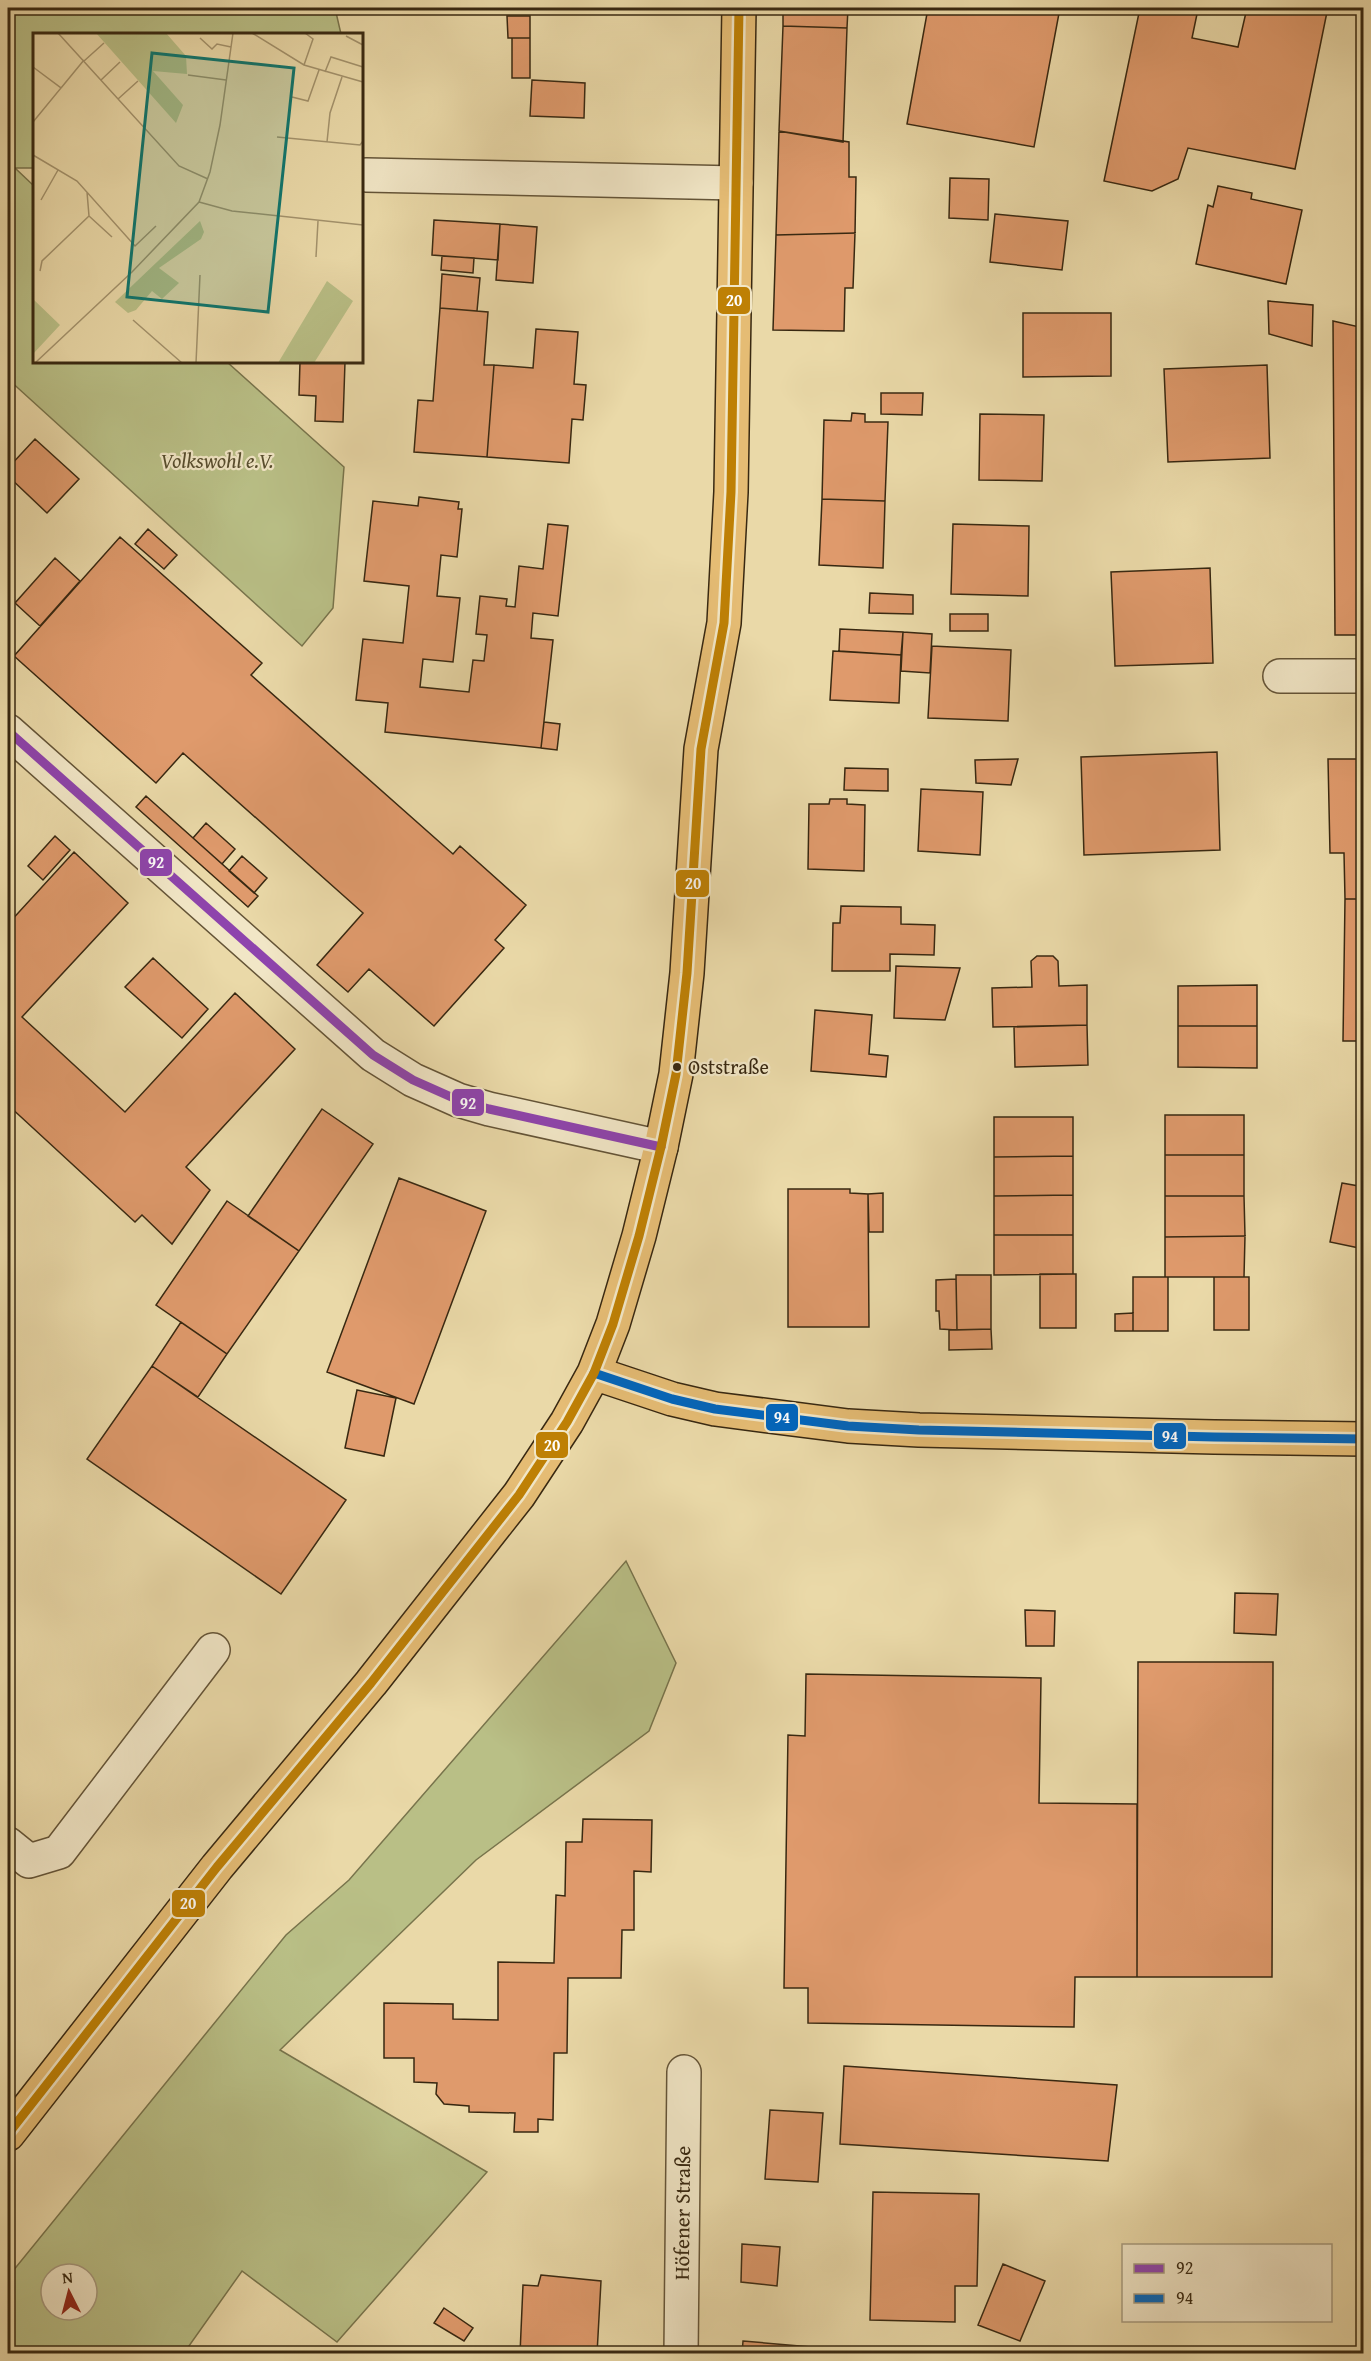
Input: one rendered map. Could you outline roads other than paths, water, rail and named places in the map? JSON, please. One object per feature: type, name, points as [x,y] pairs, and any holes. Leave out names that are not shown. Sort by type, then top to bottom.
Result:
[{"type":"main road","points":[[8,2134],[218,1867],[371,1683],[519,1495],[548,1453],[594,1373],[613,1324],[662,1147],[676,1074],[683,1014],[701,749],[724,623],[730,523],[739,8]]},
{"type":"main road","points":[[594,1373],[672,1399],[715,1409],[848,1426],[919,1430],[1214,1437],[1364,1438]]},
{"type":"street","points":[[366,175],[736,183]]},
{"type":"street","points":[[1280,676],[1364,676]]},
{"type":"street","points":[[8,731],[372,1055],[413,1080],[458,1100],[489,1109],[662,1147]]},
{"type":"street","points":[[8,1844],[29,1861],[59,1852],[213,1650]]},
{"type":"street","name":"Höfener Straße","points":[[681,2354],[684,2072]]},
{"type":"place","name":"Oststraße","points":[[677,1067]]},
{"type":"park label","name":"Volkswohl e.V.","points":[[217,461]]}]
